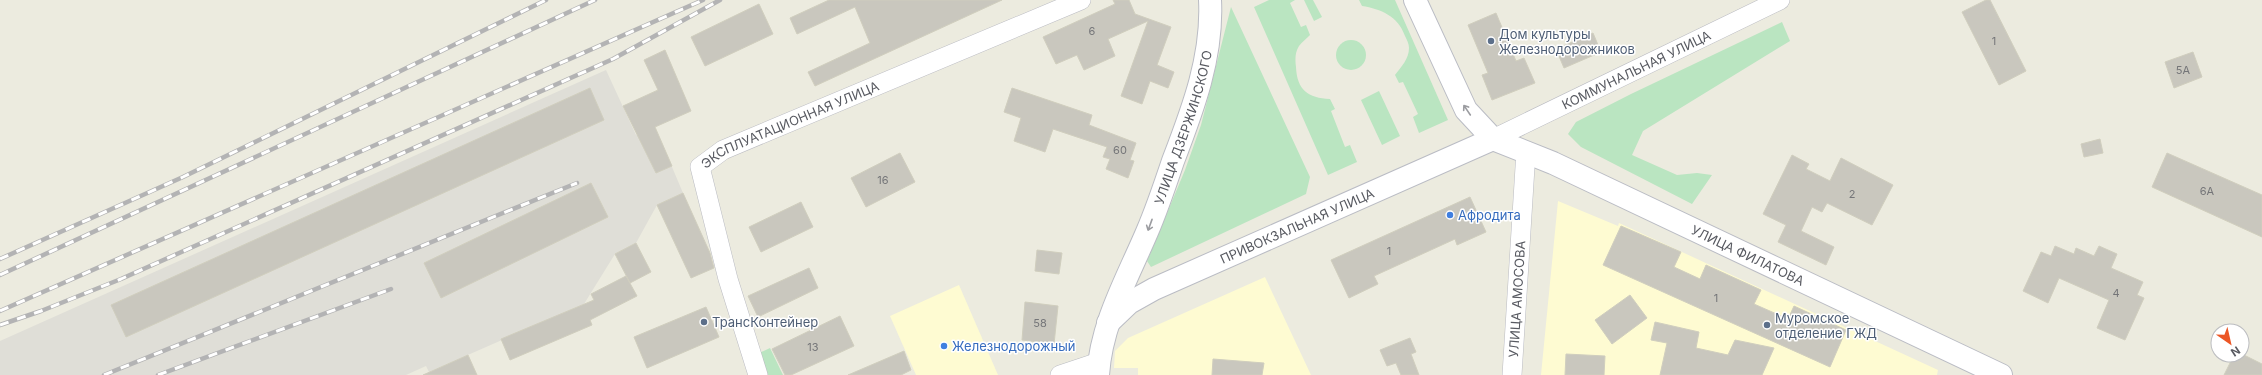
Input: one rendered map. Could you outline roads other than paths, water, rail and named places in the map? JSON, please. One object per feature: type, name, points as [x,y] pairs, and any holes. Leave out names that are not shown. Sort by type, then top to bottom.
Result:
[{"type":"street","name":"ЭКСПЛУАТАЦИОННАЯ УЛИЦА","points":[[758,375],[728,279],[700,167],[723,150],[1081,0]]},
{"type":"street","name":"УЛИЦА ДЗЕРЖИНСКОГО","points":[[1099,368],[1108,323],[1139,251],[1197,96],[1212,25],[1210,0]]},
{"type":"street","points":[[1415,0],[1466,110],[1493,139]]},
{"type":"street","name":"КОММУНАЛЬНАЯ УЛИЦА","points":[[1493,139],[1780,0]]},
{"type":"street","name":"УЛИЦА ФИЛАТОВА","points":[[1493,139],[1526,151],[2001,375]]},
{"type":"street","name":"ПРИВОКЗАЛЬНАЯ УЛИЦА","points":[[1108,323],[1129,303],[1154,289],[1493,139]]},
{"type":"street","name":"УЛИЦА АМОСОВА","points":[[1512,375],[1526,151]]},
{"type":"street","points":[[1139,251],[1143,274],[1154,289]]},
{"type":"street","points":[[1060,375],[1099,368]]},
{"type":"railway","points":[[0,259],[183,177],[546,0]]},
{"type":"railway","points":[[0,275],[595,0]]},
{"type":"railway","points":[[0,311],[703,0]]},
{"type":"railway","points":[[0,325],[41,311],[121,279],[613,59],[720,0]]},
{"type":"railway","points":[[104,375],[577,183]]},
{"type":"railway","points":[[158,375],[391,289]]},
{"type":"place","name":"Дом культуры Железнодорожников","points":[[1491,41]]},
{"type":"place","name":"Афродита","points":[[1450,215]]},
{"type":"place","name":"ТрансКонтейнер","points":[[704,322]]},
{"type":"place","name":"Муромское отделение ГЖД","points":[[1767,325]]},
{"type":"place","name":"Железнодорожный","points":[[944,346]]}]
